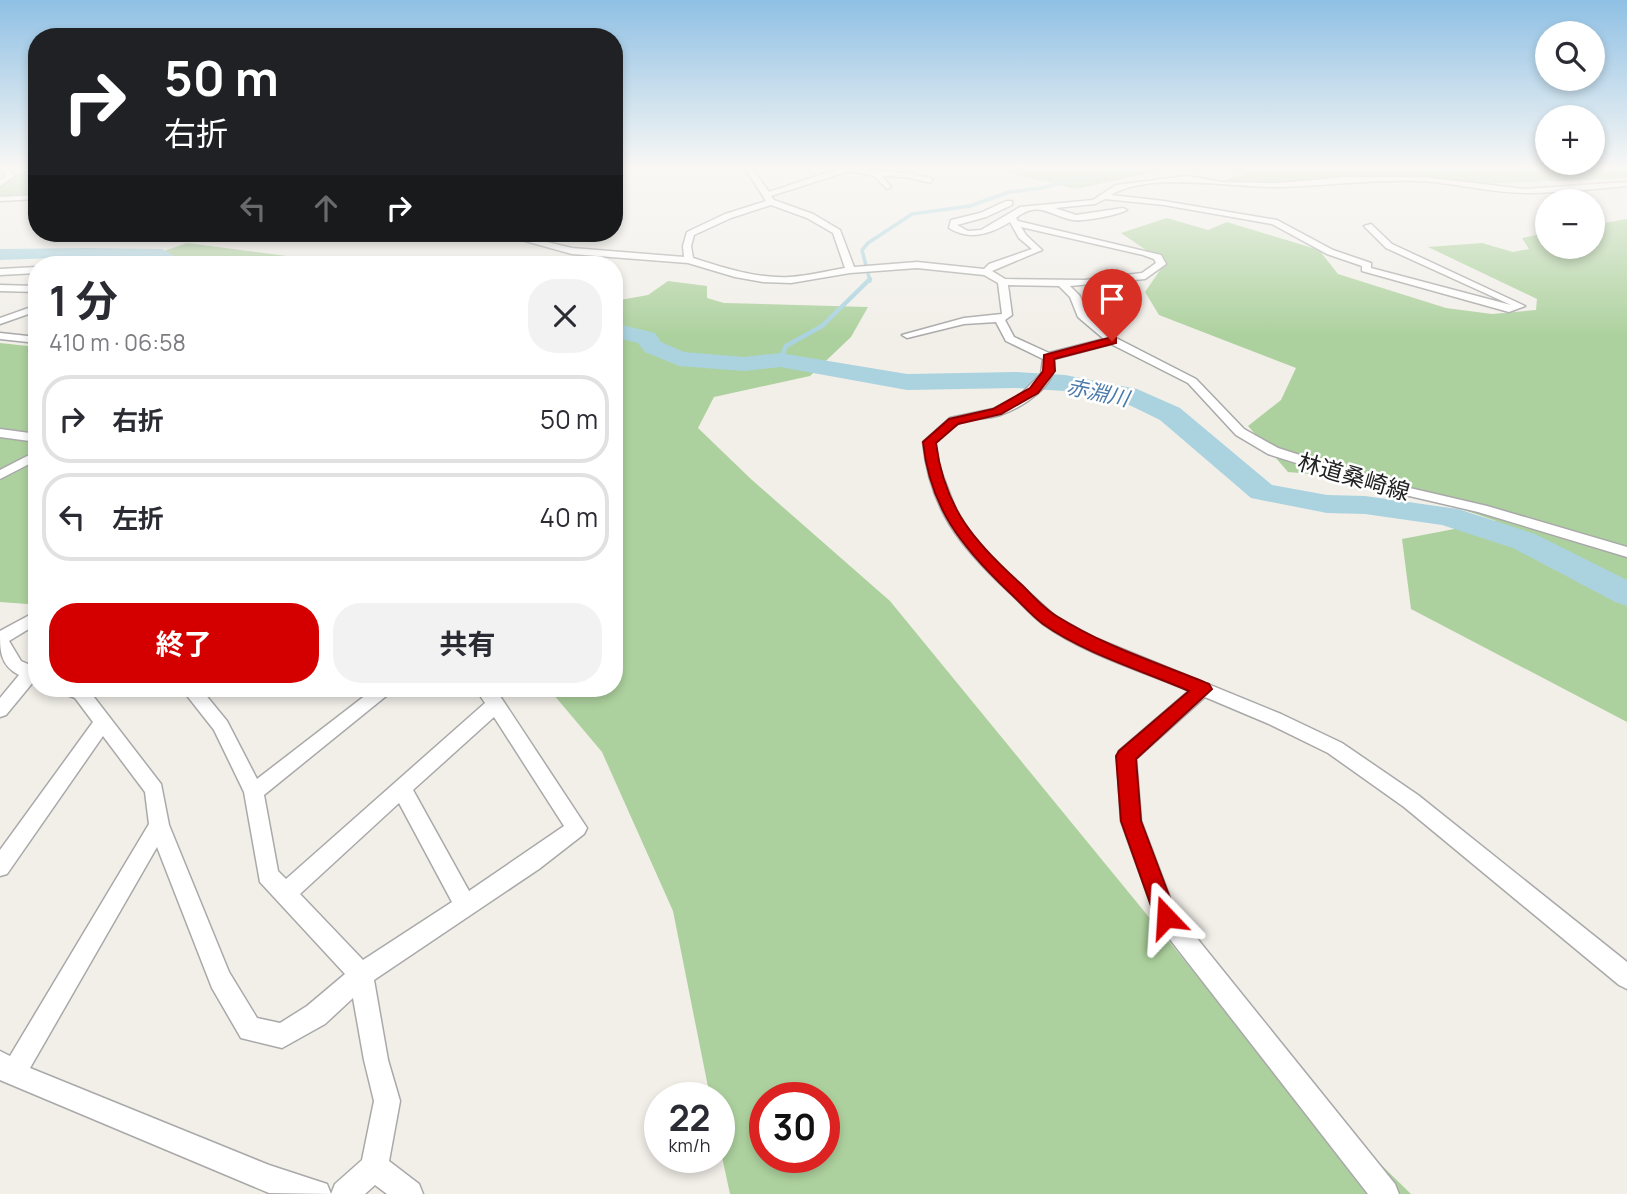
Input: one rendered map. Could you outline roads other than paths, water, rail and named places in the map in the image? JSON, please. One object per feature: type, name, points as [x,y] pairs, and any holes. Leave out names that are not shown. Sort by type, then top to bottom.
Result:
[{"type":"street","points":[[690,260],[687,246],[690,234],[712,224]]},
{"type":"street","points":[[823,224],[837,232],[853,270]]},
{"type":"street","points":[[953,224],[952,226],[958,231],[984,233],[1005,224]]},
{"type":"street","points":[[986,272],[992,267],[1038,250],[1021,236],[1016,224]]},
{"type":"street","points":[[536,242],[572,251],[690,260],[738,275],[791,280],[853,270],[917,265],[986,272],[1003,282],[1085,283],[1145,276],[1161,264],[1158,257],[1146,253],[1029,224]]},
{"type":"street","points":[[1277,224],[1330,252],[1368,265],[1365,269],[1509,309],[1520,306],[1389,246],[1367,226]]},
{"type":"street","points":[[0,272],[28,270]]},
{"type":"street","points":[[907,335],[964,321],[999,319],[1007,315],[1003,282]]},
{"type":"street","name":"林道桑崎線","points":[[1062,283],[1075,296],[1082,315],[1112,341],[1192,381],[1240,432],[1273,451],[1380,485],[1482,509],[1627,552]]},
{"type":"street","points":[[0,288],[28,289]]},
{"type":"street","points":[[0,321],[28,310]]},
{"type":"street","points":[[999,319],[1010,339],[1048,357],[1112,341]]},
{"type":"street","points":[[0,336],[28,339]]},
{"type":"street","points":[[1048,357],[1051,364],[1049,371],[1034,391],[997,412],[954,421],[929,442],[932,467],[952,519],[978,554],[1049,620],[1089,642],[1335,748],[1411,801],[1627,977]]},
{"type":"street","points":[[0,433],[28,437]]},
{"type":"street","points":[[0,475],[28,460]]},
{"type":"street","points":[[28,622],[0,639],[15,664],[28,672]]},
{"type":"street","points":[[0,710],[28,680]]},
{"type":"street","points":[[1203,689],[1126,756],[1131,821],[1166,917],[1385,1194]]},
{"type":"street","points":[[84,697],[154,790],[159,825],[220,980],[250,1029],[282,1036],[316,1015],[361,975],[577,828],[491,697]]},
{"type":"street","points":[[197,697],[220,726],[254,792],[268,875],[361,975],[376,1060],[387,1101],[374,1167],[345,1194]]},
{"type":"street","points":[[254,792],[375,697]]},
{"type":"street","points":[[285,893],[402,789],[489,697]]},
{"type":"street","points":[[0,867],[104,720]]},
{"type":"street","points":[[402,789],[466,906]]},
{"type":"street","points":[[159,825],[6,1069],[269,1179],[317,1194]]},
{"type":"street","points":[[374,1167],[409,1194]]},
{"type":"water","points":[[0,249],[162,249],[175,256],[28,256],[28,259],[0,260]]},
{"type":"waterway","points":[[870,279],[862,250],[897,224]]},
{"type":"waterway","points":[[780,360],[786,346],[822,326],[870,279]]},
{"type":"waterway","name":"赤淵川","points":[[623,332],[647,338],[653,347],[679,359],[744,364],[780,360],[907,382],[1016,380],[1065,383],[1128,395],[1170,414],[1262,492],[1327,504],[1365,505],[1447,516],[1524,541],[1627,594]]}]
